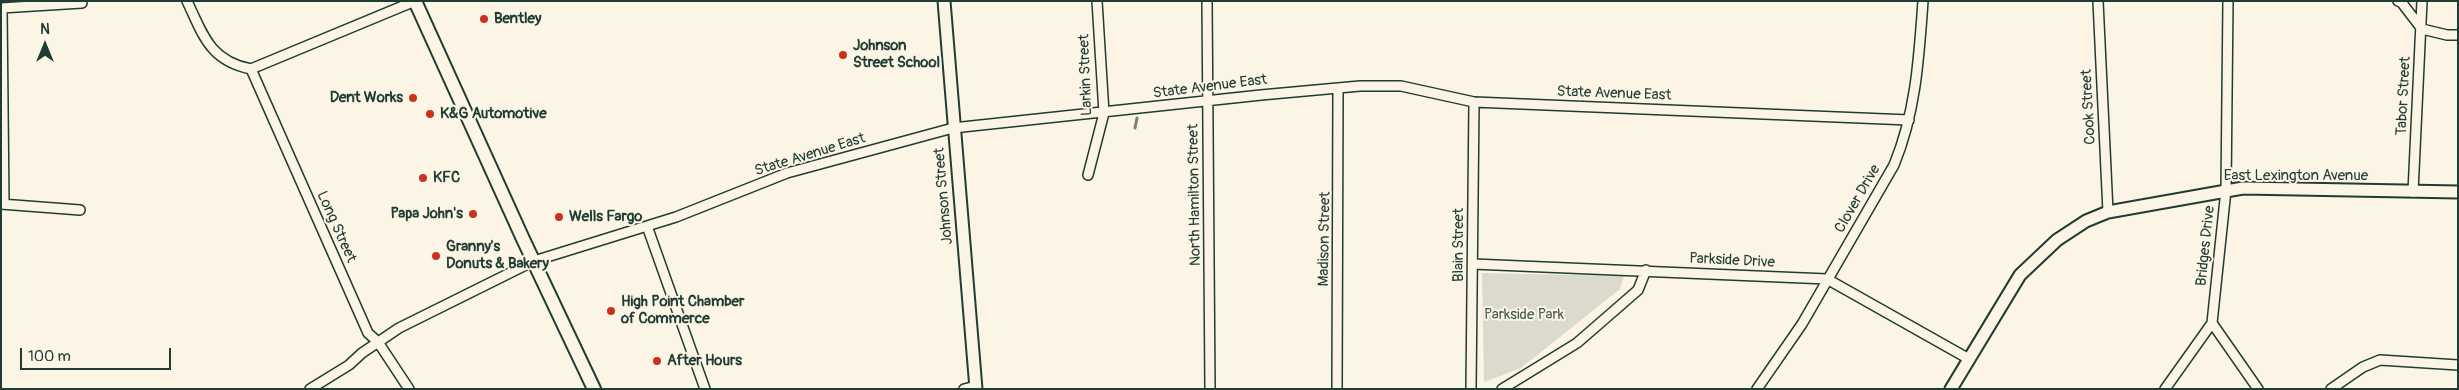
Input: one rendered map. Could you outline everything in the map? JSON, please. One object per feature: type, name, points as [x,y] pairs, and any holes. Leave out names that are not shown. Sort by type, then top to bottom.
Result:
[{"type":"main road","points":[[415,1],[594,389]]},
{"type":"main road","name":"Johnson Street","points":[[944,1],[972,388]]},
{"type":"main road","name":"East Lexington Avenue","points":[[1951,389],[2020,274],[2057,240],[2086,221],[2108,212],[2226,190],[2458,192]]},
{"type":"street","points":[[187,1],[207,44],[237,66],[251,69],[415,1]]},
{"type":"street","name":"Larkin Street","points":[[1088,176],[1104,113],[1096,1]]},
{"type":"street","name":"North Hamilton Street","points":[[1206,1],[1210,389]]},
{"type":"street","name":"Clover Drive","points":[[1757,389],[1802,324],[1894,165],[1904,141],[1918,80],[1923,1]]},
{"type":"street","name":"Cook Street","points":[[2098,1],[2108,212]]},
{"type":"street","name":"Bridges Drive","points":[[2165,389],[2212,323],[2226,190],[2228,1]]},
{"type":"street","points":[[2398,1],[2402,3],[2422,29],[2447,35],[2458,35]]},
{"type":"street","name":"Tabor Street","points":[[2413,192],[2422,1]]},
{"type":"street","points":[[80,210],[3,204],[2,8],[82,3]]},
{"type":"street","name":"Long Street","points":[[251,69],[364,325],[368,333],[378,342],[409,389]]},
{"type":"street","name":"State Avenue East","points":[[310,389],[332,377],[399,328],[534,261],[647,226],[787,174],[953,128],[1260,95],[1402,86],[1474,102],[1909,120]]},
{"type":"street","name":"Madison Street","points":[[1337,389],[1338,89]]},
{"type":"street","name":"Blain Street","points":[[1471,389],[1474,102]]},
{"type":"street","points":[[647,226],[705,389]]},
{"type":"street","name":"Parkside Drive","points":[[1473,264],[1827,279],[1969,359]]},
{"type":"street","points":[[1502,389],[1577,343],[1638,290],[1646,270]]},
{"type":"street","points":[[2212,323],[2258,389]]},
{"type":"street","points":[[2331,389],[2363,367],[2380,360],[2458,365]]},
{"type":"green space","name":"Parkside Park","points":[[1482,273],[1624,276],[1620,289],[1521,368],[1484,382]]},
{"type":"waterway","points":[[1135,128],[1137,118]]},
{"type":"place","name":"Bentley","points":[[484,19]]},
{"type":"place","name":"Johnson Street School","points":[[843,55]]},
{"type":"place","name":"Dent Works","points":[[413,98]]},
{"type":"place","name":"K&G Automotive","points":[[430,114]]},
{"type":"place","name":"KFC","points":[[423,178]]},
{"type":"place","name":"Papa John's","points":[[473,214]]},
{"type":"place","name":"Wells Fargo","points":[[559,217]]},
{"type":"place","name":"Granny's Donuts & Bakery","points":[[436,256]]},
{"type":"place","name":"High Point Chamber of Commerce","points":[[611,311]]},
{"type":"place","name":"After Hours","points":[[657,361]]}]
